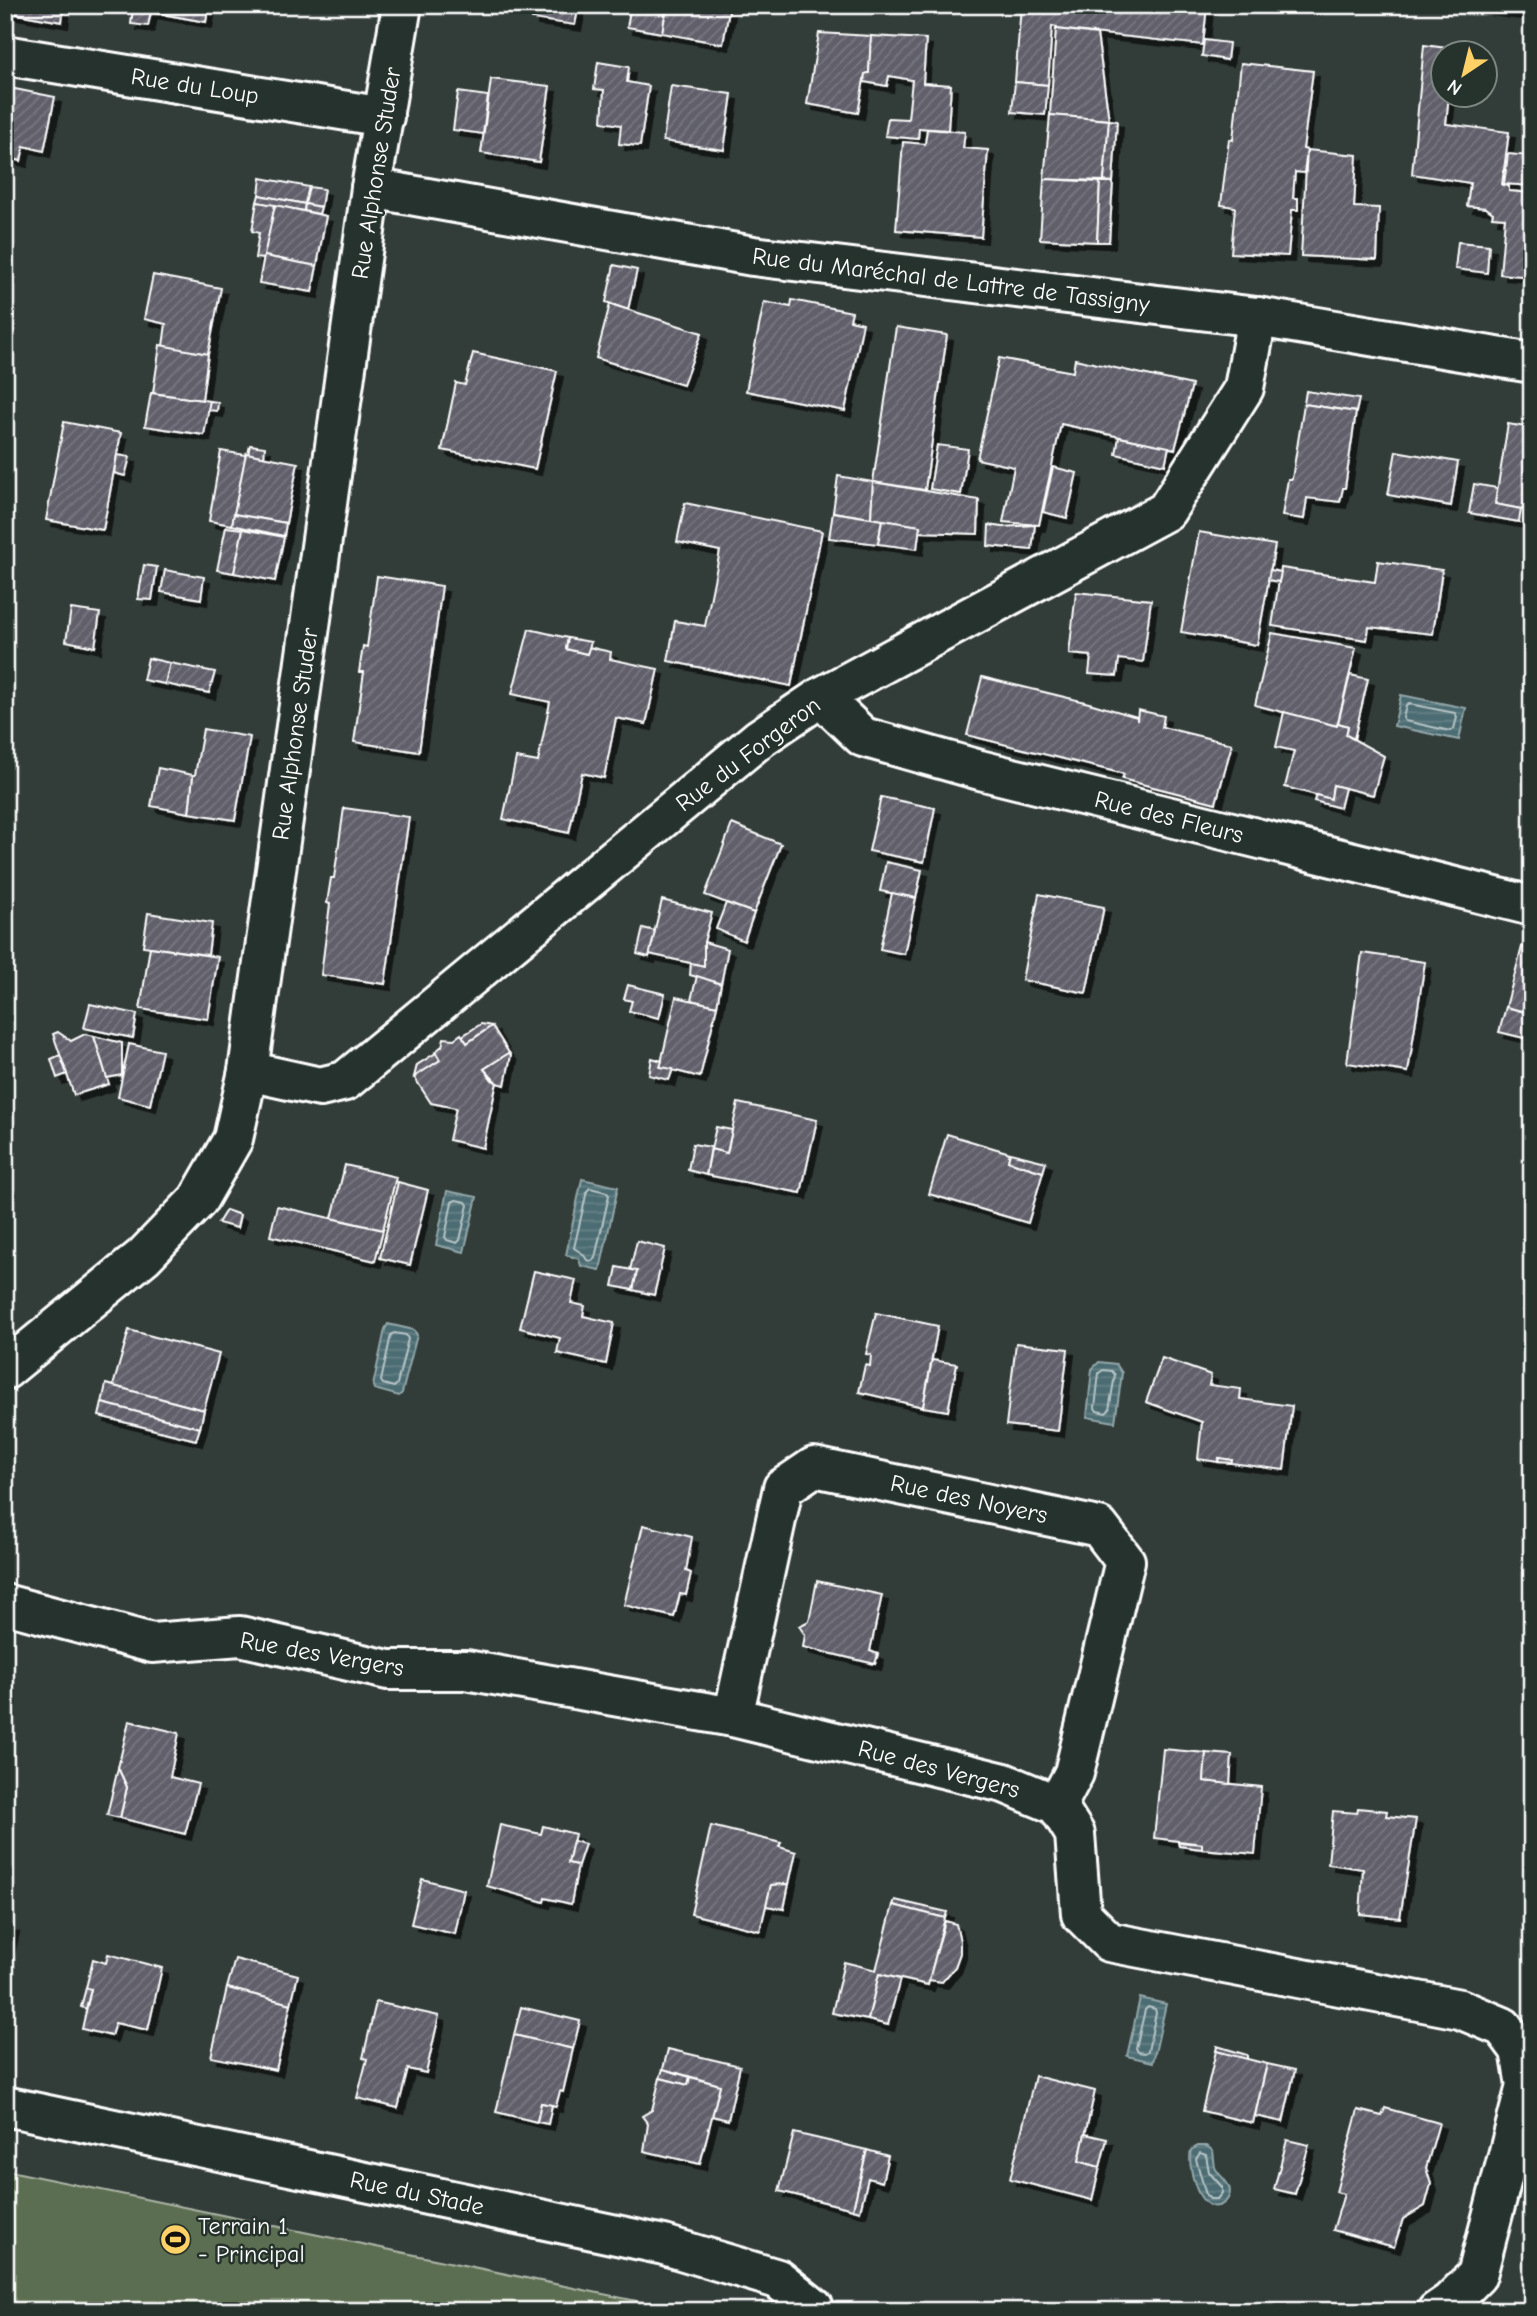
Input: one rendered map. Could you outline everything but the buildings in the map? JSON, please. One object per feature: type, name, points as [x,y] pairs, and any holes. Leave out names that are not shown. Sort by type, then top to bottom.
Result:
[{"type":"street","name":"Rue Alphonse Studer","points":[[5,1370],[144,1256],[198,1200],[233,1139],[248,1071],[371,188],[402,5]]},
{"type":"street","name":"Rue du Loup","points":[[5,55],[384,117]]},
{"type":"street","name":"Rue du Maréchal de Lattre de Tassigny","points":[[371,188],[752,256],[1257,317],[1532,363]]},
{"type":"street","name":"Rue du Forgeron","points":[[248,1071],[320,1087],[345,1082],[761,738],[821,697],[1166,512],[1244,388],[1257,317]]},
{"type":"street","name":"Rue des Fleurs","points":[[821,697],[863,737],[980,770],[1532,906]]},
{"type":"street","name":"Rue des Noyers","points":[[733,1717],[783,1488],[814,1467],[1099,1527],[1125,1561],[1074,1773],[1057,1805]]},
{"type":"street","name":"Rue des Vergers","points":[[5,1604],[152,1643],[240,1636],[388,1670],[466,1670],[733,1717],[1004,1783],[1057,1805]]},
{"type":"street","points":[[1057,1805],[1075,1834],[1080,1914],[1109,1942],[1460,2009],[1503,2027],[1520,2050],[1526,2086],[1477,2275],[1437,2311]]},
{"type":"street","name":"Rue du Stade","points":[[5,2106],[664,2245],[778,2279],[815,2311]]},
{"type":"green space","name":"Terrain 1 - Principal","points":[[5,2170],[685,2311],[5,2311]]},
{"type":"water","points":[[1401,695],[1466,708],[1459,740],[1394,726]]},
{"type":"water","points":[[582,1179],[618,1187],[600,1270],[581,1266],[579,1259],[566,1255]]},
{"type":"water","points":[[447,1191],[477,1197],[464,1252],[436,1245]]},
{"type":"water","points":[[388,1324],[414,1330],[417,1335],[399,1396],[374,1389],[373,1386]]},
{"type":"water","points":[[1099,1362],[1116,1364],[1122,1373],[1115,1422],[1087,1417],[1092,1369]]},
{"type":"water","points":[[1140,1998],[1166,2004],[1153,2062],[1127,2056]]},
{"type":"water","points":[[1198,2146],[1207,2146],[1213,2151],[1215,2167],[1229,2186],[1230,2195],[1219,2206],[1211,2206],[1204,2201],[1195,2185],[1190,2157],[1191,2150]]},
{"type":"place","name":"Terrain 1 - Principal","points":[[175,2240]]}]
